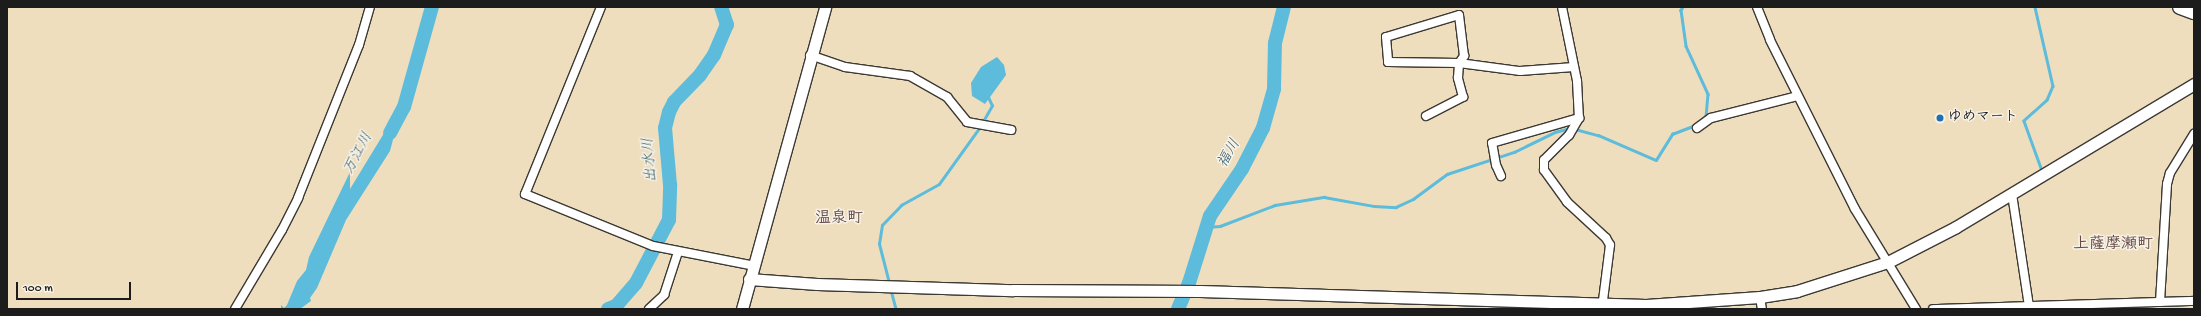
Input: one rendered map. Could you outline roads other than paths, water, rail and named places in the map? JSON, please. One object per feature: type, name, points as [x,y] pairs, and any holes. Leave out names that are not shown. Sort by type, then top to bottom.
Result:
[{"type":"highway","points":[[2180,7],[2194,12]]},
{"type":"street","points":[[235,309],[282,230],[298,198],[357,51],[370,7]]},
{"type":"street","points":[[601,7],[525,194],[652,246],[755,266]]},
{"type":"street","points":[[742,309],[749,279],[755,266],[824,7]]},
{"type":"street","points":[[1562,7],[1574,67],[1579,118],[1569,135],[1544,160],[1544,170],[1567,202],[1606,238],[1610,246],[1603,306]]},
{"type":"street","points":[[1757,7],[1797,96],[1855,209],[1916,309]]},
{"type":"street","points":[[1426,116],[1463,97],[1458,78],[1459,64],[1464,56],[1459,15],[1386,37],[1388,62],[1459,64],[1520,72],[1574,67]]},
{"type":"street","points":[[810,55],[845,67],[910,76],[947,97],[968,122],[1011,130]]},
{"type":"street","points":[[749,279],[817,284],[1013,290],[1200,291],[1603,306],[1646,305],[1760,297],[1797,291],[1888,262],[1956,227],[2194,84]]},
{"type":"street","points":[[1697,128],[1711,118],[1797,96]]},
{"type":"street","points":[[1501,176],[1496,165],[1492,143],[1579,118]]},
{"type":"street","points":[[2160,302],[2167,184],[2194,134]]},
{"type":"street","points":[[2012,194],[2029,306]]},
{"type":"street","points":[[649,309],[664,295],[678,252]]},
{"type":"street","points":[[1760,297],[1762,309]]},
{"type":"street","points":[[1933,309],[2194,301]]},
{"type":"water","points":[[997,57],[1004,65],[1006,75],[985,104],[972,96],[971,83],[981,67]]},
{"type":"water","name":"万江川","points":[[403,102],[390,151],[346,220],[317,288],[310,298],[311,301],[300,309],[281,309],[281,305],[284,308],[287,305],[297,281],[306,270],[309,257],[350,172],[350,189]]},
{"type":"waterway","name":"万江川","points":[[390,133],[404,107],[432,7]]},
{"type":"waterway","name":"出水川","points":[[608,309],[616,306],[636,283],[669,220],[670,185],[665,128],[669,112],[674,102],[700,75],[714,55],[727,25],[721,7]]},
{"type":"waterway","name":"福川","points":[[1178,309],[1189,283],[1210,216],[1242,169],[1263,128],[1274,89],[1275,43],[1284,7]]},
{"type":"waterway","points":[[1683,7],[1681,10],[1686,46],[1708,94],[1706,116],[1702,120]]},
{"type":"waterway","points":[[2035,7],[2053,86],[2047,100],[2024,121],[2041,168]]},
{"type":"waterway","points":[[982,123],[992,106],[988,97]]},
{"type":"waterway","points":[[1575,129],[1598,135],[1656,160],[1672,134],[1696,125]]},
{"type":"waterway","points":[[889,283],[879,244],[882,225],[901,205],[939,184],[980,127]]},
{"type":"waterway","points":[[1206,227],[1220,226],[1275,205],[1324,197],[1374,206],[1396,207],[1413,199],[1447,174],[1514,152],[1555,132],[1570,128]]},
{"type":"waterway","points":[[891,290],[896,309]]},
{"type":"place","name":"ゆめマート","points":[[1940,118]]},
{"type":"district","name":"温泉町","points":[[839,220]]},
{"type":"district","name":"上薩摩瀬町","points":[[2113,246]]}]
